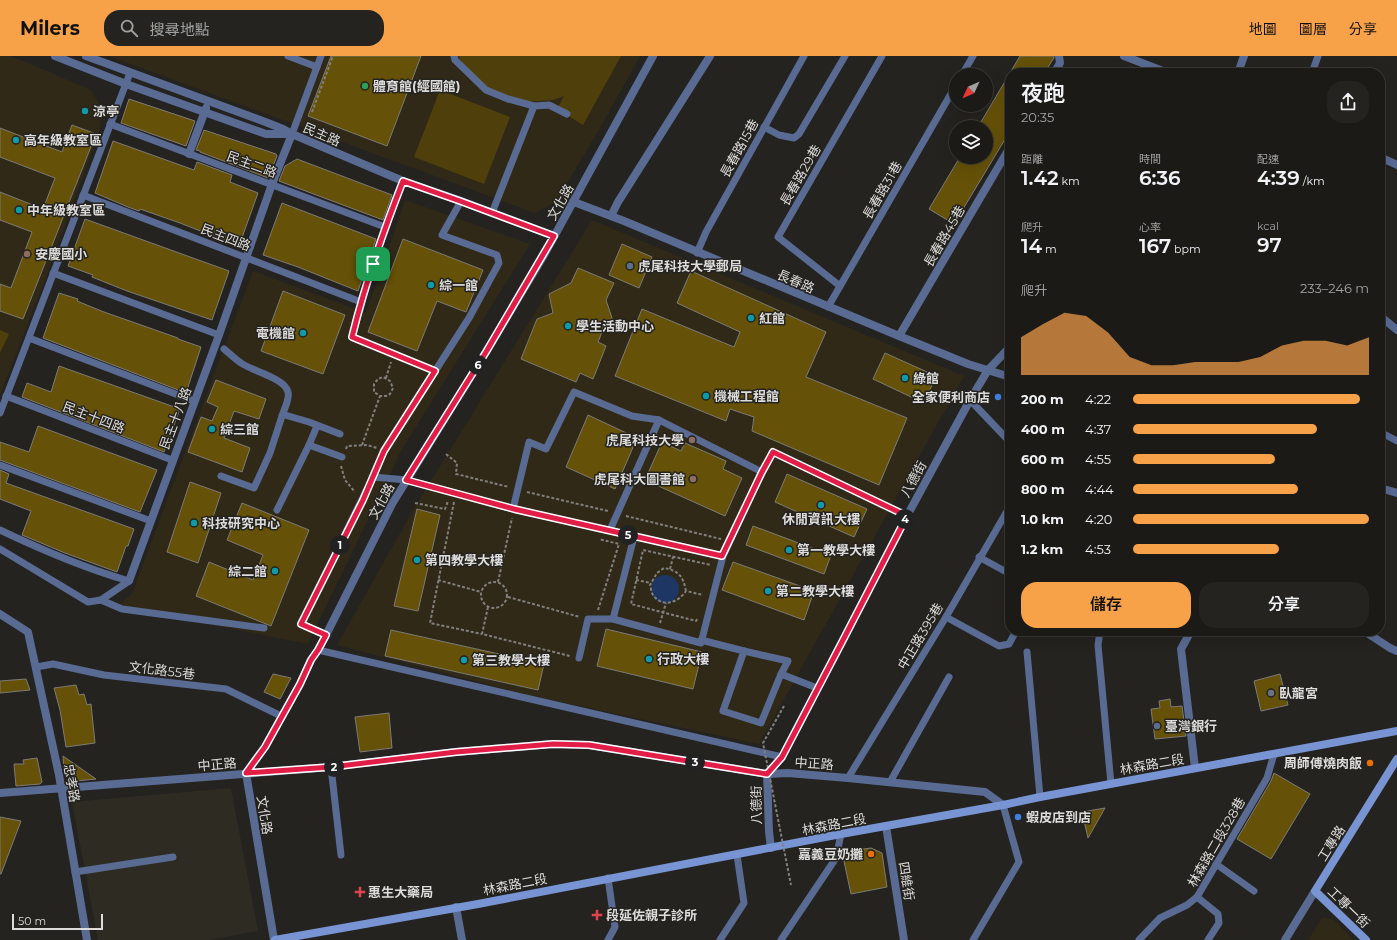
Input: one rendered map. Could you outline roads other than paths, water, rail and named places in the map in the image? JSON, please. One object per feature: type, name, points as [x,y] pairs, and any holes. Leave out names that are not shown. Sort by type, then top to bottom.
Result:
[{"type":"main road","name":"林森路二段","points":[[275,940],[1397,731]]},
{"type":"main road","name":"工專路","points":[[1315,891],[1397,759]]},
{"type":"main road","name":"工專一街","points":[[1315,891],[1366,940]]},
{"type":"street","name":"民主路","points":[[54,56],[126,84],[266,134],[292,134],[403,181],[554,236]]},
{"type":"street","points":[[86,56],[100,58],[130,73],[276,126],[292,134]]},
{"type":"street","name":"文化路","points":[[275,940],[246,773],[265,747],[300,684],[392,504],[486,352],[574,202],[653,56]]},
{"type":"street","points":[[611,216],[618,202],[710,56]]},
{"type":"street","points":[[1057,68],[1060,63],[1059,56]]},
{"type":"street","points":[[1124,56],[1137,58],[1158,68]]},
{"type":"street","points":[[1240,68],[1244,56]]},
{"type":"street","points":[[95,72],[100,58]]},
{"type":"street","points":[[189,154],[208,101]]},
{"type":"street","name":"民主十八路","points":[[129,581],[219,335],[245,258],[292,134]]},
{"type":"street","name":"長春路45巷","points":[[899,336],[1005,156]]},
{"type":"street","points":[[1385,159],[1397,164]]},
{"type":"street","name":"長春路","points":[[574,202],[899,336],[1005,375]]},
{"type":"street","points":[[1385,320],[1397,330]]},
{"type":"street","name":"八德街","points":[[771,848],[767,774],[782,757],[907,516],[970,400],[988,370],[1005,352]]},
{"type":"street","points":[[1385,489],[1397,493]]},
{"type":"street","name":"忠孝路","points":[[0,614],[28,632],[62,789],[87,940]]},
{"type":"street","points":[[1188,636],[1181,649],[1195,768]]},
{"type":"street","points":[[1372,636],[1397,651]]},
{"type":"street","name":"中正路","points":[[0,793],[331,767],[456,752],[553,744],[589,745],[767,774],[788,773],[985,792],[1003,805]]},
{"type":"street","name":"四維街","points":[[886,826],[904,940]]},
{"type":"street","name":"工專路","points":[[1285,940],[1315,891]]},
{"type":"street","points":[[456,907],[462,940]]},
{"type":"lane","points":[[288,56],[317,67]]},
{"type":"lane","points":[[292,134],[321,56]]},
{"type":"lane","points":[[454,56],[455,60],[486,90],[508,99],[534,106],[549,105],[567,114]]},
{"type":"lane","name":"長春路15巷","points":[[697,252],[706,232],[804,56]]},
{"type":"lane","points":[[764,127],[778,135],[794,138],[800,134],[845,56]]},
{"type":"lane","name":"長春路29巷","points":[[840,286],[778,237],[882,56]]},
{"type":"lane","points":[[966,68],[973,56]]},
{"type":"lane","points":[[1314,68],[1318,56]]},
{"type":"lane","points":[[0,413],[130,73]]},
{"type":"lane","name":"長春路31巷","points":[[828,307],[949,97]]},
{"type":"lane","points":[[492,213],[534,106]]},
{"type":"lane","name":"民主二路","points":[[110,124],[385,227]]},
{"type":"lane","points":[[403,181],[385,227],[360,302],[352,337],[435,371]]},
{"type":"lane","name":"民主四路","points":[[83,195],[360,302]]},
{"type":"lane","points":[[326,635],[301,624],[363,500],[384,451],[469,318],[499,263],[497,255],[442,235],[460,201]]},
{"type":"lane","points":[[53,273],[219,335]]},
{"type":"lane","points":[[29,338],[194,402]]},
{"type":"lane","points":[[221,476],[254,488],[270,453],[289,397],[285,385],[241,363],[224,349]]},
{"type":"lane","points":[[514,509],[529,442],[546,448],[574,392],[632,416],[659,420],[762,472]]},
{"type":"lane","name":"民主十四路","points":[[6,396],[172,460]]},
{"type":"lane","points":[[970,400],[1005,437]]},
{"type":"lane","points":[[282,416],[285,415],[340,434]]},
{"type":"lane","points":[[610,530],[659,420]]},
{"type":"lane","points":[[277,510],[318,426]]},
{"type":"lane","points":[[1385,435],[1397,441]]},
{"type":"lane","points":[[310,445],[342,457]]},
{"type":"lane","points":[[579,658],[592,619],[613,619],[701,643],[722,556],[773,452],[907,516]]},
{"type":"lane","points":[[0,465],[151,521]]},
{"type":"lane","points":[[373,477],[406,480],[514,509],[722,556]]},
{"type":"lane","name":"中正路395巷","points":[[848,778],[946,617],[979,557],[1005,514]]},
{"type":"lane","points":[[0,530],[100,573],[129,581]]},
{"type":"lane","points":[[613,619],[634,537]]},
{"type":"lane","points":[[0,549],[88,602],[101,600],[129,581]]},
{"type":"lane","points":[[979,557],[1005,571]]},
{"type":"lane","points":[[101,600],[122,609],[264,628]]},
{"type":"lane","points":[[946,617],[999,646],[1008,644],[1013,636]]},
{"type":"lane","points":[[1099,636],[1098,645],[1111,784]]},
{"type":"lane","points":[[701,640],[788,661],[781,674],[761,723],[722,711],[744,651]]},
{"type":"lane","points":[[318,650],[782,757]]},
{"type":"lane","points":[[1026,652],[1040,797]]},
{"type":"lane","name":"文化路55巷","points":[[36,666],[53,664],[104,675],[226,689],[281,716]]},
{"type":"lane","points":[[781,674],[817,688]]},
{"type":"lane","points":[[890,782],[949,677]]},
{"type":"lane","name":"林森路二段328巷","points":[[1139,940],[1160,918],[1187,905],[1197,897],[1267,778],[1274,754]]},
{"type":"lane","points":[[331,767],[341,855]]},
{"type":"lane","points":[[973,940],[1019,862],[1003,805]]},
{"type":"lane","points":[[781,940],[836,858],[841,834]]},
{"type":"lane","points":[[720,940],[744,903],[737,855]]},
{"type":"lane","points":[[75,872],[173,857]]},
{"type":"lane","points":[[1216,864],[1254,891]]},
{"type":"lane","points":[[608,878],[615,927],[608,940]]},
{"type":"lane","points":[[1197,897],[1218,914],[1219,922],[1208,940]]},
{"type":"water","points":[[665,575],[675,579],[679,589],[675,599],[665,603],[655,599],[651,589],[655,579]]},
{"type":"place","name":"體育館(經國館)","points":[[365,86]]},
{"type":"place","name":"涼亭","points":[[85,111]]},
{"type":"place","name":"高年級教室區","points":[[16,140]]},
{"type":"place","name":"中年級教室區","points":[[19,210]]},
{"type":"place","name":"安慶國小","points":[[27,254]]},
{"type":"place","name":"虎尾科技大學郵局","points":[[630,266]]},
{"type":"place","name":"綜一館","points":[[431,285]]},
{"type":"place","name":"紅館","points":[[751,318]]},
{"type":"place","name":"學生活動中心","points":[[568,326]]},
{"type":"place","name":"電機館","points":[[303,333]]},
{"type":"place","name":"綠館","points":[[905,378]]},
{"type":"place","name":"機械工程館","points":[[706,396]]},
{"type":"place","name":"全家便利商店","points":[[998,397]]},
{"type":"place","name":"綜三館","points":[[212,429]]},
{"type":"place","name":"虎尾科技大學","points":[[692,440]]},
{"type":"place","name":"虎尾科大圖書館","points":[[693,479]]},
{"type":"place","name":"休閒資訊大樓","points":[[821,505]]},
{"type":"place","name":"科技研究中心","points":[[194,523]]},
{"type":"place","name":"第一教學大樓","points":[[789,550]]},
{"type":"place","name":"第四教學大樓","points":[[417,560]]},
{"type":"place","name":"綜二館","points":[[275,571]]},
{"type":"place","name":"第二教學大樓","points":[[768,591]]},
{"type":"place","name":"行政大樓","points":[[649,659]]},
{"type":"place","name":"第三教學大樓","points":[[464,660]]},
{"type":"place","name":"臥龍宮","points":[[1271,693]]},
{"type":"place","name":"臺灣銀行","points":[[1157,726]]},
{"type":"place","name":"周師傅燒肉飯","points":[[1370,763]]},
{"type":"place","name":"蝦皮店到店","points":[[1018,817]]},
{"type":"place","name":"嘉義豆奶攤","points":[[871,854]]},
{"type":"place","name":"惠生大藥局","points":[[360,892]]},
{"type":"place","name":"段延佐親子診所","points":[[597,915]]}]
